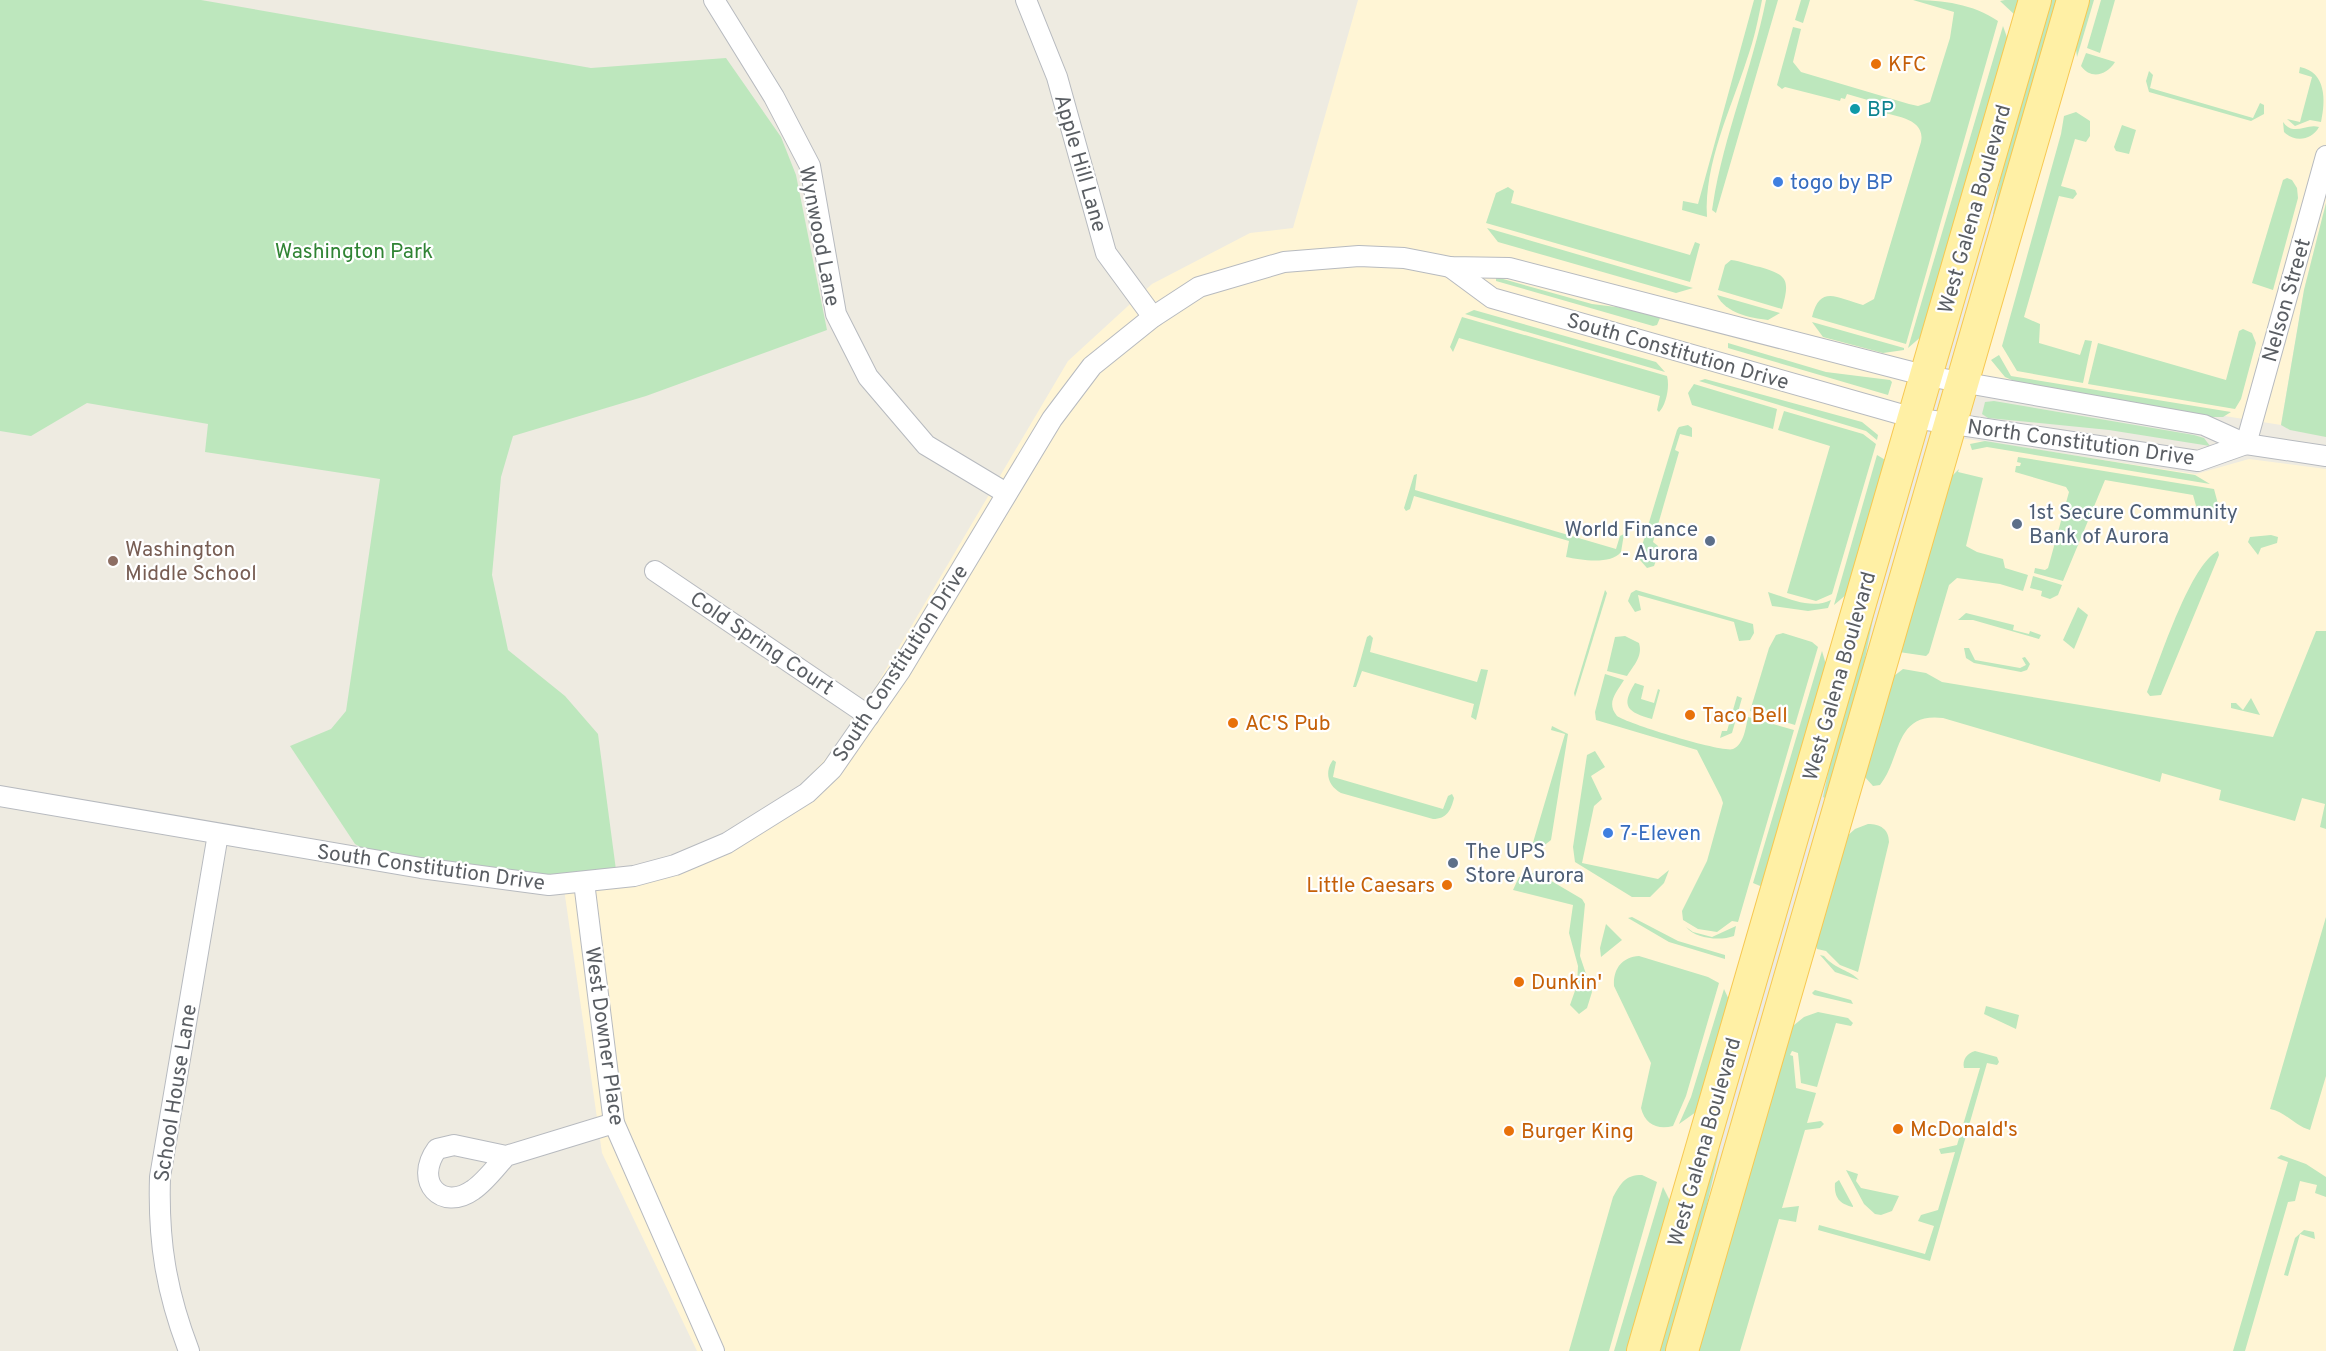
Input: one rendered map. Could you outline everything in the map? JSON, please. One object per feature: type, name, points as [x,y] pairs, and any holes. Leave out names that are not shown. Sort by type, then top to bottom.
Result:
[{"type":"main road","name":"West Galena Boulevard","points":[[1643,1351],[2035,0]]},
{"type":"main road","name":"West Galena Boulevard","points":[[1682,1351],[2073,0]]},
{"type":"street","name":"Wynwood Lane","points":[[714,0],[774,97],[810,166],[836,314],[868,377],[926,445],[1006,493]]},
{"type":"street","name":"Apple Hill Lane","points":[[1026,0],[1057,77],[1106,253],[1153,317]]},
{"type":"street","name":"Nelson Street","points":[[2246,444],[2326,156]]},
{"type":"street","name":"South Constitution Drive","points":[[0,796],[421,868],[549,885],[634,876],[675,865],[727,843],[807,793],[832,769],[900,671],[1052,419],[1092,366],[1153,317],[1200,287],[1284,262],[1359,255],[1404,258],[1450,267],[1509,268],[1927,375]]},
{"type":"street","name":"South Constitution Drive","points":[[1450,267],[1492,298],[1914,418]]},
{"type":"street","name":"North Constitution Drive","points":[[1927,375],[2204,424],[2246,444],[2326,456]]},
{"type":"street","name":"North Constitution Drive","points":[[1914,418],[2198,461],[2246,444]]},
{"type":"street","name":"Cold Spring Court","points":[[655,571],[869,716]]},
{"type":"street","name":"School House Lane","points":[[189,1351],[163,1266],[159,1214],[160,1177],[218,834]]},
{"type":"street","name":"West Downer Place","points":[[584,882],[614,1124],[714,1351]]},
{"type":"street","points":[[506,1156],[614,1124]]},
{"type":"shaded area","points":[[1358,0],[2026,0],[1632,1351],[697,1351],[602,1153],[562,875],[616,870],[677,854],[744,824],[792,795],[847,735],[1068,361],[1152,284],[1250,233],[1293,228]]},
{"type":"shaded area","points":[[2083,0],[2326,0],[2326,203],[2304,290],[2281,425],[1974,376]]},
{"type":"shaded area","points":[[1960,438],[2196,474],[2249,459],[2326,469],[2326,1351],[1690,1351]]},
{"type":"green space","name":"Washington Park","points":[[0,0],[201,0],[591,68],[726,58],[781,137],[796,175],[827,330],[646,396],[513,436],[501,477],[492,575],[508,650],[565,696],[598,734],[616,870],[549,875],[372,854],[355,844],[290,746],[331,729],[346,711],[380,479],[205,452],[208,424],[87,403],[31,436],[0,431]]},
{"type":"green space","points":[[1754,0],[1762,0],[1749,52],[1714,156],[1707,197],[1707,217],[1682,210],[1683,201],[1698,204]]},
{"type":"green space","points":[[1766,0],[1778,0],[1716,213],[1712,210],[1724,152]]},
{"type":"green space","points":[[1801,0],[1810,0],[1803,23],[1795,20]]},
{"type":"green space","points":[[1913,0],[1957,4],[1998,21],[1906,344],[1812,317],[1815,307],[1825,297],[1838,297],[1863,305],[1874,299],[1921,142],[1919,128],[1907,119],[1876,111],[1878,103],[1847,94],[1845,99],[1841,98],[1840,101],[1785,87],[1782,89],[1777,85],[1793,27],[1801,29],[1793,62],[1801,72],[1909,104],[1918,106],[1930,102],[1950,38],[1954,12]]},
{"type":"green space","points":[[2020,0],[2016,16],[2000,1]]},
{"type":"green space","points":[[2044,0],[2062,0],[2000,215],[1993,214],[2020,85]]},
{"type":"green space","points":[[2084,0],[2094,0],[2077,57],[2075,41]]},
{"type":"green space","points":[[2101,0],[2115,0],[2100,53],[2087,48]]},
{"type":"green space","points":[[2003,26],[2009,43],[1923,335],[1908,348]]},
{"type":"green space","points":[[2086,53],[2115,62],[2103,73],[2089,73],[2081,66]]},
{"type":"green space","points":[[2300,67],[2309,70],[2319,81],[2322,88],[2323,105],[2321,122],[2310,120],[2295,126],[2287,119],[2300,122],[2312,77],[2299,73]]},
{"type":"green space","points":[[2149,71],[2153,75],[2150,88],[2253,118],[2260,103],[2264,105],[2264,114],[2251,121],[2149,92],[2146,81]]},
{"type":"green space","points":[[2076,112],[2090,121],[2090,136],[2086,142],[2075,139],[2061,186],[2075,190],[2077,194],[2073,199],[2059,196],[2024,317],[2040,324],[2039,343],[2080,355],[2085,340],[2092,341],[2083,383],[2017,371],[2002,346],[2064,116]]},
{"type":"green space","points":[[2283,122],[2291,129],[2319,127],[2312,135],[2298,139],[2284,132]]},
{"type":"green space","points":[[2122,125],[2136,130],[2129,154],[2116,151],[2114,147]]},
{"type":"green space","points":[[2287,178],[2292,180],[2297,188],[2298,198],[2273,290],[2252,283],[2283,180]]},
{"type":"green space","points":[[1508,187],[1514,191],[1511,203],[1690,255],[1695,242],[1700,244],[1690,282],[1486,223],[1496,193]]},
{"type":"green space","points":[[2326,203],[2326,437],[2290,430],[2281,425],[2304,290]]},
{"type":"green space","points":[[1487,228],[1693,288],[1676,293],[1498,242]]},
{"type":"green space","points":[[1731,260],[1769,270],[1781,276],[1786,285],[1782,309],[1718,290],[1725,265]]},
{"type":"green space","points":[[1496,277],[1592,304],[1656,312],[1660,318],[1657,325],[1653,326],[1496,281]]},
{"type":"green space","points":[[1717,295],[1780,313],[1768,320],[1746,316],[1726,306]]},
{"type":"green space","points":[[1474,310],[1656,362],[1665,372],[1465,314]]},
{"type":"green space","points":[[1462,317],[1667,376],[1668,390],[1664,405],[1659,412],[1657,410],[1660,396],[1459,338],[1453,352],[1450,347]]},
{"type":"green space","points":[[1812,322],[1904,348],[1904,350],[1883,353],[1823,337]]},
{"type":"green space","points":[[2243,329],[2252,333],[2256,343],[2241,399],[2235,409],[2088,384],[2098,343],[2226,380],[2239,331]]},
{"type":"green space","points":[[1728,343],[1826,372],[1892,382],[1888,395],[1728,348]]},
{"type":"green space","points":[[1999,355],[2011,376],[2231,412],[2223,417],[2210,417],[2021,384],[2005,377],[1991,360]]},
{"type":"green space","points":[[1705,379],[1862,422],[1878,435],[1877,440],[1866,431],[1699,381]]},
{"type":"green space","points":[[1694,384],[1777,409],[1773,429],[1692,405],[1688,393]]},
{"type":"green space","points":[[1994,401],[2194,435],[2204,438],[2210,446],[2109,430],[1988,418],[1982,414],[1985,402]]},
{"type":"green space","points":[[1784,411],[1863,434],[1876,444],[1832,594],[1816,601],[1787,593],[1830,446],[1778,430]]},
{"type":"green space","points":[[1688,425],[1692,428],[1692,437],[1680,434],[1675,450],[1679,452],[1653,542],[1658,546],[1659,552],[1654,566],[1647,568],[1640,560],[1641,549],[1677,430],[1679,427]]},
{"type":"green space","points":[[1985,441],[2195,475],[2210,484],[1987,447],[1972,450],[1970,444]]},
{"type":"green space","points":[[1877,455],[1887,461],[1847,594],[1834,605]]},
{"type":"green space","points":[[2018,457],[2214,489],[2218,504],[2212,514],[2198,513],[2193,495],[2105,480],[2063,581],[2034,573],[2035,568],[2045,570],[2048,568],[2069,492],[2066,487],[2015,472],[2016,466],[2020,466],[2021,463],[2017,462]]},
{"type":"green space","points":[[1959,469],[1958,472],[1983,478],[1966,546],[1977,552],[2003,559],[2005,568],[2028,575],[2023,591],[2000,584],[1957,578],[1949,585],[1929,653],[1926,656],[1899,652],[1951,477]]},
{"type":"green space","points":[[1417,474],[1415,490],[1616,549],[1620,536],[1624,534],[1621,552],[1610,559],[1603,560],[1566,557],[1569,541],[1414,496],[1410,509],[1406,511],[1404,508],[1414,475]]},
{"type":"green space","points":[[2271,535],[2278,537],[2277,543],[2261,548],[2258,555],[2248,542],[2250,537]]},
{"type":"green space","points":[[2218,551],[2219,555],[2161,695],[2150,696],[2147,692],[2178,611],[2198,573],[2208,559]]},
{"type":"green space","points":[[2033,576],[2062,585],[2058,595],[2050,599],[2041,596],[2042,591],[2030,588]]},
{"type":"green space","points":[[1605,590],[1607,593],[1575,697],[1574,693]]},
{"type":"green space","points":[[1636,590],[1753,624],[1754,633],[1750,640],[1739,641],[1734,622],[1638,595],[1641,610],[1635,612],[1628,601],[1631,593]]},
{"type":"green space","points":[[1768,592],[1808,603],[1816,604],[1831,600],[1828,608],[1808,611],[1772,606]]},
{"type":"green space","points":[[1870,607],[1875,609],[1853,717],[1829,800],[1823,797],[1848,680]]},
{"type":"green space","points":[[2078,607],[2088,615],[2074,649],[2063,640]]},
{"type":"green space","points":[[1966,613],[2014,625],[2013,630],[2029,634],[2030,631],[2041,635],[2039,639],[1973,620],[1958,620]]},
{"type":"green space","points":[[2316,631],[2326,631],[2326,829],[2320,827],[2325,804],[2302,798],[2295,821],[2219,800],[2221,790],[2162,773],[2160,782],[1943,718],[1927,718],[1907,729],[1880,785],[1873,786],[1864,776],[1890,679],[1903,669],[1926,673],[1942,682],[2273,737]]},
{"type":"green space","points":[[1783,633],[1812,642],[1818,647],[1795,725],[1750,711],[1769,648],[1776,635]]},
{"type":"green space","points":[[1370,635],[1373,638],[1370,652],[1477,682],[1481,669],[1488,670],[1476,720],[1471,717],[1474,704],[1362,671],[1356,687],[1353,687],[1367,637]]},
{"type":"green space","points":[[1625,636],[1639,643],[1640,648],[1637,660],[1627,676],[1607,671],[1615,637]]},
{"type":"green space","points":[[1964,648],[1969,648],[1975,660],[2020,668],[2026,665],[2022,658],[2025,657],[2030,664],[2027,670],[2021,672],[1974,663],[1966,658]]},
{"type":"green space","points":[[1822,651],[1827,668],[1765,888],[1753,883]]},
{"type":"green space","points":[[1605,674],[1624,680],[1612,702],[1617,716],[1675,737],[1712,747],[1733,749],[1740,744],[1748,717],[1794,730],[1738,922],[1732,921],[1717,932],[1698,929],[1683,920],[1682,911],[1707,861],[1723,803],[1697,750],[1596,720],[1595,712]]},
{"type":"green space","points":[[1635,683],[1644,686],[1641,699],[1654,703],[1658,689],[1660,690],[1652,719],[1632,711],[1627,703]]},
{"type":"green space","points":[[1737,696],[1742,698],[1732,733],[1720,738],[1722,731],[1727,731]]},
{"type":"green space","points":[[2251,698],[2260,715],[2231,708],[2231,703],[2236,703],[2243,710]]},
{"type":"green space","points":[[1552,726],[1568,734],[1551,840],[1537,851],[1517,844],[1519,842],[1532,846],[1565,734],[1551,730]]},
{"type":"green space","points":[[1595,751],[1605,767],[1591,776],[1602,799],[1594,806],[1582,863],[1658,879],[1669,870],[1664,883],[1650,897],[1632,897],[1575,862],[1573,847],[1587,755]]},
{"type":"green space","points":[[1333,760],[1336,762],[1333,777],[1443,809],[1448,796],[1452,794],[1454,798],[1445,816],[1433,819],[1341,793],[1330,783],[1328,774]]},
{"type":"green space","points":[[1868,824],[1883,828],[1889,842],[1858,972],[1840,965],[1826,951],[1817,949],[1815,943],[1845,838],[1855,829]]},
{"type":"green space","points":[[1536,872],[1582,899],[1585,904],[1580,956],[1592,992],[1587,1008],[1579,1014],[1570,1005],[1577,985],[1578,966],[1569,933],[1573,905],[1513,890],[1519,877]]},
{"type":"green space","points":[[1632,917],[1678,941],[1725,955],[1725,959],[1669,942],[1628,918]]},
{"type":"green space","points":[[2326,917],[2326,1076],[2310,1130],[2270,1109]]},
{"type":"green space","points":[[1606,924],[1622,940],[1601,957],[1600,948]]},
{"type":"green space","points":[[1736,926],[1734,936],[1722,938],[1708,938],[1690,931],[1686,927],[1693,932],[1712,937]]},
{"type":"green space","points":[[1820,955],[1824,956],[1859,980],[1835,972]]},
{"type":"green space","points":[[1639,956],[1708,977],[1719,983],[1686,1096],[1673,1126],[1662,1127],[1652,1124],[1643,1114],[1641,1108],[1651,1063],[1614,986],[1615,974],[1623,961]]},
{"type":"green space","points":[[1724,989],[1730,1002],[1696,1112],[1679,1124],[1691,1097]]},
{"type":"green space","points":[[1815,990],[1851,1000],[1853,1004],[1814,995],[1812,993]]},
{"type":"green space","points":[[1986,1006],[2019,1015],[2016,1029],[1984,1014]]},
{"type":"green space","points":[[1818,1012],[1848,1018],[1853,1023],[1851,1026],[1836,1023],[1817,1087],[1801,1083],[1798,1053],[1792,1051],[1790,1055],[1793,1056],[1796,1088],[1816,1093],[1807,1123],[1821,1121],[1824,1124],[1820,1128],[1805,1130],[1782,1208],[1799,1206],[1796,1222],[1779,1219],[1740,1351],[1693,1351],[1788,1030],[1804,1017]]},
{"type":"green space","points":[[1975,1051],[1997,1057],[1999,1062],[1997,1065],[1987,1063],[1930,1261],[1818,1230],[1819,1225],[1925,1254],[1934,1226],[1918,1221],[1921,1215],[1938,1210],[1955,1152],[1941,1154],[1939,1149],[1957,1145],[1980,1068],[1964,1068],[1964,1060],[1967,1055]]},
{"type":"green space","points":[[1713,1149],[1719,1151],[1692,1271],[1669,1351],[1655,1351]]},
{"type":"green space","points":[[2281,1155],[2306,1164],[2326,1177],[2326,1197],[2315,1193],[2317,1185],[2300,1181],[2295,1201],[2288,1202],[2245,1351],[2233,1351],[2288,1162],[2277,1158]]},
{"type":"green space","points":[[1846,1170],[1858,1174],[1856,1181],[1861,1188],[1899,1196],[1892,1211],[1881,1215],[1875,1214],[1864,1204]]},
{"type":"green space","points":[[1642,1175],[1657,1182],[1609,1351],[1569,1351],[1613,1197],[1627,1178]]},
{"type":"green space","points":[[1839,1180],[1853,1207],[1841,1202],[1837,1196],[1835,1183]]},
{"type":"green space","points":[[1663,1187],[1670,1201],[1630,1351],[1614,1351]]},
{"type":"green space","points":[[2304,1230],[2314,1232],[2315,1239],[2300,1234],[2288,1276],[2284,1275],[2295,1238]]},
{"type":"place","name":"KFC","points":[[1876,64]]},
{"type":"place","name":"BP","points":[[1855,109]]},
{"type":"place","name":"togo by BP","points":[[1778,182]]},
{"type":"place","name":"1st Secure Community Bank of Aurora","points":[[2017,524]]},
{"type":"place","name":"World Finance - Aurora","points":[[1710,541]]},
{"type":"place","name":"Washington Middle School","points":[[113,561]]},
{"type":"place","name":"Taco Bell","points":[[1690,715]]},
{"type":"place","name":"AC'S Pub","points":[[1233,723]]},
{"type":"place","name":"7-Eleven","points":[[1608,833]]},
{"type":"place","name":"The UPS Store Aurora","points":[[1453,863]]},
{"type":"place","name":"Little Caesars","points":[[1447,885]]},
{"type":"place","name":"Dunkin'","points":[[1519,982]]},
{"type":"place","name":"McDonald's","points":[[1898,1129]]},
{"type":"place","name":"Burger King","points":[[1509,1131]]}]
